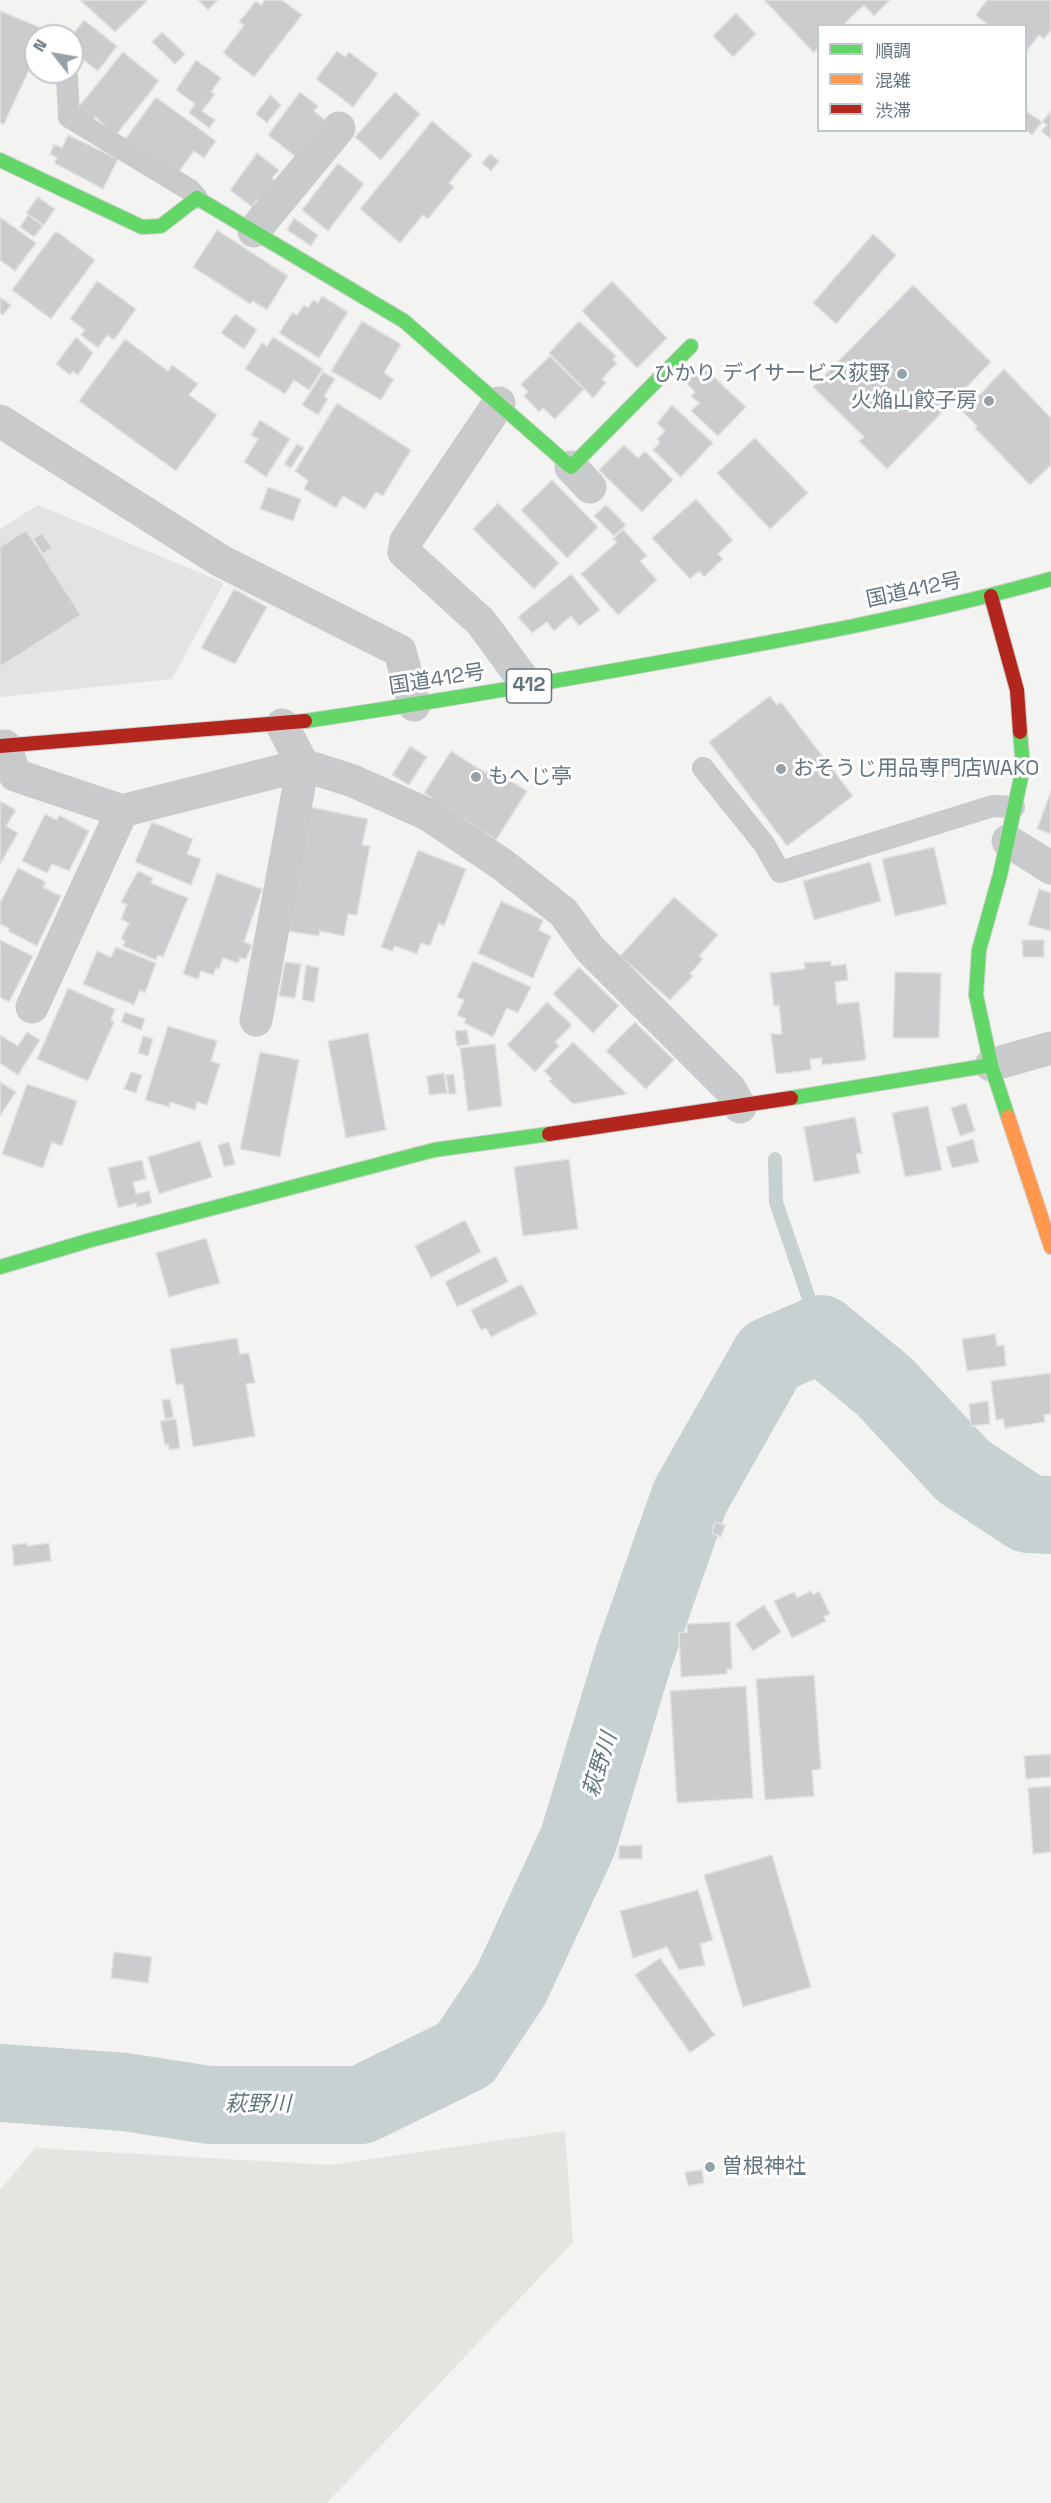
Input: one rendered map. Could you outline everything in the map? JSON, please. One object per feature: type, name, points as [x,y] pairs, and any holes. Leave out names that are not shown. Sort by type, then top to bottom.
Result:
[{"type":"main road","points":[[0,160],[142,227],[161,226],[198,198],[404,321],[580,477],[691,346]]},
{"type":"main road","name":"国道412号","points":[[3,746],[282,724],[414,705],[764,644],[991,596],[1051,579]]},
{"type":"main road","points":[[991,596],[1017,690],[1023,768],[1008,841],[979,950],[976,995],[991,1065],[1051,1247]]},
{"type":"main road","points":[[0,1267],[92,1240],[434,1150],[740,1107],[991,1065]]},
{"type":"street","points":[[254,231],[339,128]]},
{"type":"street","points":[[499,403],[406,541],[404,552],[480,622],[528,686]]},
{"type":"street","points":[[0,421],[221,561],[400,651],[414,705]]},
{"type":"street","points":[[256,1020],[303,765],[282,724]]},
{"type":"street","points":[[3,746],[15,775],[122,811],[303,765],[353,781],[429,815],[503,865],[563,912],[590,949],[730,1089],[740,1107]]},
{"type":"street","points":[[33,1007],[122,811]]},
{"type":"street","points":[[1008,841],[1051,867]]},
{"type":"street","points":[[991,1065],[1051,1048]]},
{"type":"lane","points":[[67,84],[69,117],[190,190],[198,198]]},
{"type":"lane","points":[[703,768],[764,844],[780,872],[993,806],[1014,807]]},
{"type":"shaded area","points":[[38,505],[224,583],[172,679],[0,697],[0,529]]},
{"type":"shaded area","points":[[565,2131],[573,2242],[327,2503],[0,2503],[0,2190],[35,2148],[330,2165]]},
{"type":"building","points":[[80,0],[147,0],[147,1],[115,32]]},
{"type":"building","points":[[198,0],[218,0],[208,10]]},
{"type":"building","points":[[265,0],[282,0],[302,15],[254,77],[223,53],[244,25],[239,22],[256,1],[261,5]]},
{"type":"building","points":[[764,0],[890,0],[874,16],[864,5],[844,24],[817,24],[817,49],[814,53]]},
{"type":"building","points":[[987,0],[1051,0],[1051,30],[1044,39],[1039,35],[1027,51],[1027,24],[987,24],[976,15]]},
{"type":"building","points":[[0,11],[32,24],[24,24],[24,81],[4,124],[0,123]]},
{"type":"building","points":[[736,13],[756,34],[733,57],[713,36]]},
{"type":"building","points":[[84,20],[117,46],[98,71],[84,60],[84,24],[81,24]]},
{"type":"building","points":[[162,32],[185,54],[175,64],[152,42]]},
{"type":"building","points":[[337,51],[345,57],[349,52],[378,74],[353,107],[316,79]]},
{"type":"building","points":[[123,52],[159,81],[116,135],[95,117],[91,123],[76,110]]},
{"type":"building","points":[[196,60],[221,78],[211,92],[215,94],[202,111],[215,120],[209,128],[189,113],[195,104],[176,90]]},
{"type":"building","points":[[300,92],[318,106],[314,111],[325,120],[296,157],[268,135]]},
{"type":"building","points":[[395,92],[420,114],[381,160],[355,137]]},
{"type":"building","points":[[270,95],[281,105],[267,123],[256,114]]},
{"type":"building","points":[[156,97],[216,141],[204,158],[194,151],[175,177],[124,141]]},
{"type":"building","points":[[1051,111],[1051,139],[1041,131],[1047,125],[1042,122]]},
{"type":"building","points":[[1027,112],[1042,122],[1032,135],[1027,131]]},
{"type":"building","points":[[432,121],[472,155],[449,183],[454,187],[428,219],[423,215],[400,243],[360,209]]},
{"type":"building","points":[[68,135],[118,159],[103,189],[54,163],[57,158],[50,154],[54,144],[62,148]]},
{"type":"building","points":[[257,153],[279,170],[272,178],[277,182],[261,203],[257,200],[252,207],[230,190]]},
{"type":"building","points":[[490,154],[499,161],[491,171],[482,163]]},
{"type":"building","points":[[338,163],[364,184],[328,231],[302,210]]},
{"type":"building","points":[[38,197],[55,209],[44,225],[26,213]]},
{"type":"building","points":[[28,215],[43,226],[34,237],[20,227]]},
{"type":"building","points":[[0,217],[36,243],[15,271],[0,260]]},
{"type":"building","points":[[294,218],[318,235],[311,246],[287,230]]},
{"type":"building","points":[[217,230],[288,276],[267,310],[253,301],[250,304],[193,267]]},
{"type":"building","points":[[56,231],[95,260],[51,319],[12,290]]},
{"type":"building","points":[[873,234],[896,255],[836,324],[813,303]]},
{"type":"building","points":[[97,281],[136,309],[114,340],[107,335],[98,348],[81,335],[85,330],[70,319]]},
{"type":"building","points":[[612,281],[667,338],[637,368],[582,311]]},
{"type":"building","name":"ひかり デイサービス荻野","points":[[913,285],[991,362],[887,469],[859,441],[864,437],[813,387]]},
{"type":"building","points":[[322,296],[348,312],[319,358],[279,333],[292,313],[297,315],[304,305],[308,308],[313,300],[318,303]]},
{"type":"building","points":[[0,297],[11,305],[3,315],[0,313]]},
{"type":"building","points":[[235,314],[257,330],[244,349],[221,333]]},
{"type":"building","points":[[362,321],[401,344],[384,373],[394,379],[381,400],[331,371]]},
{"type":"building","points":[[579,321],[616,356],[613,360],[617,363],[602,379],[606,383],[593,398],[549,353]]},
{"type":"building","points":[[76,337],[93,353],[78,375],[73,371],[70,375],[56,364]]},
{"type":"building","points":[[273,337],[323,369],[309,390],[294,380],[285,394],[245,369],[262,343],[267,346]]},
{"type":"building","points":[[125,339],[168,371],[172,365],[198,384],[189,395],[217,415],[176,471],[79,401]]},
{"type":"building","points":[[550,356],[584,389],[555,419],[543,408],[539,412],[524,396],[528,392],[521,384]]},
{"type":"building","points":[[702,366],[746,407],[718,436],[691,411],[699,403],[691,396],[695,392],[685,382]]},
{"type":"building","points":[[1004,369],[1051,418],[1051,465],[1030,485],[975,428],[977,426],[963,412]]},
{"type":"building","points":[[323,372],[335,379],[324,396],[328,399],[318,415],[302,405]]},
{"type":"building","points":[[337,403],[411,450],[383,496],[376,492],[365,509],[343,496],[336,508],[304,489],[308,481],[295,471]]},
{"type":"building","points":[[672,405],[713,443],[681,477],[653,450],[660,442],[657,439],[665,431],[657,423]]},
{"type":"building","points":[[260,420],[290,439],[266,477],[244,462],[258,439],[251,435]]},
{"type":"building","points":[[755,438],[808,493],[770,529],[717,473]]},
{"type":"building","points":[[297,444],[304,448],[291,468],[284,464]]},
{"type":"building","points":[[624,445],[638,458],[645,451],[673,480],[642,512],[599,470]]},
{"type":"building","points":[[552,480],[598,527],[567,558],[521,510]]},
{"type":"building","points":[[268,487],[301,499],[293,521],[260,509]]},
{"type":"building","points":[[696,499],[733,540],[718,554],[723,559],[704,577],[699,571],[690,579],[652,538]]},
{"type":"building","points":[[498,503],[559,563],[534,589],[473,529]]},
{"type":"building","points":[[606,505],[626,525],[614,536],[594,516]]},
{"type":"building","points":[[623,529],[647,556],[640,561],[657,580],[618,615],[581,574],[617,542],[613,539]]},
{"type":"building","points":[[26,530],[81,615],[0,667],[0,547]]},
{"type":"building","points":[[42,533],[52,548],[43,554],[33,539]]},
{"type":"building","points":[[571,574],[600,610],[579,626],[571,616],[554,631],[547,622],[532,633],[518,617]]},
{"type":"building","points":[[234,589],[267,607],[235,664],[201,648]]},
{"type":"building","name":"おそうじ用品専門店WAKO","points":[[770,696],[777,705],[781,702],[853,796],[787,846],[709,742]]},
{"type":"building","points":[[410,746],[427,757],[409,785],[392,775]]},
{"type":"building","points":[[451,751],[486,773],[489,767],[527,791],[496,840],[424,793]]},
{"type":"building","points":[[1051,791],[1051,834],[1037,829]]},
{"type":"building","points":[[0,801],[16,810],[6,826],[18,833],[0,864]]},
{"type":"building","points":[[310,807],[368,819],[362,845],[370,846],[357,915],[348,914],[344,936],[320,931],[319,936],[288,931]]},
{"type":"building","points":[[45,814],[57,820],[59,815],[89,831],[69,871],[52,864],[47,873],[22,861]]},
{"type":"building","points":[[152,822],[193,839],[187,854],[201,859],[191,885],[135,862]]},
{"type":"building","points":[[934,847],[947,904],[895,916],[882,859]]},
{"type":"building","points":[[418,850],[466,869],[444,926],[439,923],[430,946],[421,943],[417,954],[395,946],[392,951],[381,947]]},
{"type":"building","points":[[870,862],[881,901],[814,920],[803,881]]},
{"type":"building","points":[[18,868],[46,882],[43,887],[61,896],[37,946],[8,931],[9,928],[0,924],[0,903]]},
{"type":"building","points":[[138,871],[153,878],[151,883],[188,898],[163,957],[158,955],[156,960],[123,946],[125,941],[121,939],[129,923],[121,919],[127,905],[121,902]]},
{"type":"building","points":[[217,873],[262,889],[244,942],[252,945],[246,959],[240,958],[238,963],[223,958],[219,969],[216,968],[213,975],[201,971],[198,979],[183,974]]},
{"type":"building","points":[[1039,889],[1051,893],[1051,931],[1028,925]]},
{"type":"building","points":[[674,897],[718,935],[699,956],[703,959],[690,974],[693,976],[670,1000],[620,956]]},
{"type":"building","points":[[501,901],[543,920],[539,930],[551,936],[533,978],[478,953]]},
{"type":"building","points":[[0,940],[33,956],[9,1002],[0,997]]},
{"type":"building","points":[[1022,940],[1044,940],[1044,957],[1023,957]]},
{"type":"building","points":[[116,947],[156,963],[145,993],[140,990],[134,1005],[83,984],[97,951],[111,957]]},
{"type":"building","points":[[473,961],[531,987],[518,1013],[507,1008],[493,1037],[464,1023],[466,1019],[457,1015],[464,1000],[457,997]]},
{"type":"building","points":[[831,961],[831,966],[846,964],[848,980],[835,982],[837,1004],[859,1002],[866,1060],[822,1065],[822,1058],[810,1059],[811,1070],[776,1074],[771,1034],[782,1034],[779,1005],[774,1006],[770,973],[805,969],[804,963]]},
{"type":"building","points":[[285,962],[301,964],[295,998],[279,996]]},
{"type":"building","points":[[306,965],[319,968],[314,1002],[302,1000]]},
{"type":"building","points":[[579,967],[619,1006],[593,1033],[553,994]]},
{"type":"building","points":[[895,972],[941,973],[939,1038],[893,1038]]},
{"type":"building","points":[[68,988],[115,1009],[111,1020],[114,1022],[88,1081],[37,1059]]},
{"type":"building","points":[[547,1002],[572,1025],[555,1042],[559,1046],[535,1072],[507,1045]]},
{"type":"building","points":[[125,1012],[145,1019],[141,1030],[121,1022]]},
{"type":"building","points":[[635,1022],[674,1060],[646,1089],[606,1051]]},
{"type":"building","points":[[168,1026],[217,1041],[211,1061],[220,1064],[207,1105],[197,1102],[195,1110],[170,1102],[169,1107],[145,1100]]},
{"type":"building","points":[[467,1030],[469,1044],[457,1046],[455,1031]]},
{"type":"building","points":[[27,1032],[40,1040],[18,1075],[0,1063],[0,1035],[18,1046]]},
{"type":"building","points":[[368,1033],[386,1130],[346,1138],[328,1041]]},
{"type":"building","points":[[143,1036],[153,1039],[148,1056],[138,1053]]},
{"type":"building","points":[[573,1042],[627,1094],[573,1104],[549,1081],[552,1079],[544,1071]]},
{"type":"building","points":[[495,1044],[502,1106],[468,1111],[460,1048]]},
{"type":"building","points":[[260,1052],[299,1060],[280,1157],[240,1149]]},
{"type":"building","points":[[131,1072],[142,1075],[136,1093],[124,1089]]},
{"type":"building","points":[[444,1073],[447,1093],[429,1095],[427,1076]]},
{"type":"building","points":[[454,1074],[456,1094],[449,1094],[446,1075]]},
{"type":"building","points":[[0,1082],[16,1092],[0,1116]]},
{"type":"building","points":[[27,1084],[77,1101],[62,1146],[52,1142],[43,1168],[2,1154]]},
{"type":"building","points":[[966,1103],[975,1131],[960,1136],[951,1108]]},
{"type":"building","points":[[928,1106],[942,1170],[905,1177],[892,1113]]},
{"type":"building","points":[[855,1117],[862,1153],[856,1154],[860,1173],[814,1182],[804,1127]]},
{"type":"building","points":[[973,1139],[979,1162],[952,1168],[946,1147]]},
{"type":"building","points":[[200,1141],[212,1177],[159,1194],[148,1157]]},
{"type":"building","points":[[229,1142],[235,1164],[224,1167],[218,1145]]},
{"type":"building","points":[[569,1159],[578,1229],[523,1236],[514,1167]]},
{"type":"building","points":[[142,1160],[146,1179],[133,1182],[136,1194],[149,1191],[152,1203],[137,1207],[136,1203],[118,1208],[108,1168]]},
{"type":"building","points":[[465,1220],[481,1252],[431,1278],[415,1246]]},
{"type":"building","points":[[206,1238],[220,1283],[169,1297],[156,1253]]},
{"type":"building","points":[[496,1256],[508,1282],[457,1307],[445,1282]]},
{"type":"building","points":[[522,1284],[537,1314],[491,1337],[486,1328],[481,1330],[471,1310]]},
{"type":"building","points":[[995,1334],[997,1346],[1004,1345],[1006,1366],[967,1371],[962,1339]]},
{"type":"building","points":[[237,1338],[240,1354],[249,1353],[255,1383],[246,1384],[255,1436],[193,1447],[183,1384],[176,1385],[170,1349]]},
{"type":"building","points":[[1051,1373],[1051,1414],[1044,1415],[1045,1422],[1005,1428],[1003,1419],[996,1420],[991,1381]]},
{"type":"building","points":[[170,1399],[174,1417],[165,1419],[162,1400]]},
{"type":"building","points":[[988,1401],[990,1424],[971,1426],[969,1404]]},
{"type":"building","points":[[176,1419],[180,1448],[169,1450],[168,1444],[165,1445],[160,1421]]},
{"type":"building","points":[[715,1522],[725,1525],[721,1537],[712,1533]]},
{"type":"building","points":[[27,1543],[27,1546],[49,1543],[51,1561],[14,1566],[12,1545]]},
{"type":"building","points":[[811,1591],[813,1595],[819,1591],[830,1614],[824,1617],[826,1621],[792,1638],[774,1601],[794,1592],[797,1598]]},
{"type":"building","points":[[764,1605],[781,1632],[753,1651],[735,1624]]},
{"type":"building","points":[[730,1622],[732,1669],[727,1669],[727,1674],[681,1677],[679,1633],[687,1632],[687,1624]]},
{"type":"building","points":[[814,1675],[821,1769],[812,1770],[814,1796],[765,1800],[756,1679]]},
{"type":"building","points":[[746,1686],[753,1798],[677,1803],[670,1691]]},
{"type":"building","points":[[1051,1754],[1051,1777],[1026,1779],[1024,1756]]},
{"type":"building","points":[[1051,1786],[1051,1852],[1033,1854],[1028,1788]]},
{"type":"building","points":[[642,1845],[642,1859],[619,1859],[619,1846]]},
{"type":"building","points":[[772,1855],[811,1987],[743,2007],[704,1875]]},
{"type":"building","points":[[698,1890],[713,1940],[700,1944],[705,1965],[679,1970],[667,1947],[633,1958],[620,1911]]},
{"type":"building","points":[[114,1952],[152,1957],[148,1983],[111,1978]]},
{"type":"building","points":[[660,1958],[715,2035],[690,2053],[635,1975]]},
{"type":"building","points":[[702,2170],[704,2183],[688,2186],[685,2172]]},
{"type":"waterway","points":[[775,1159],[776,1202],[821,1334]]},
{"type":"waterway","name":"萩野川","points":[[0,2083],[125,2092],[209,2105],[361,2105],[465,2054],[511,1985],[578,1841],[634,1656],[690,1497],[770,1356],[821,1334],[884,1386],[963,1471],[1028,1514],[1051,1515]]},
{"type":"traffic: fast","points":[[0,160],[142,227],[161,226],[197,198],[404,321],[571,467],[691,346]]},
{"type":"traffic: fast","points":[[305,721],[768,643],[910,614],[1051,579]]},
{"type":"traffic: fast","points":[[1008,1117],[991,1065],[976,995],[979,950],[1000,875],[1023,768],[1020,732]]},
{"type":"traffic: fast","points":[[791,1098],[991,1065]]},
{"type":"traffic: fast","points":[[0,1267],[91,1240],[434,1150],[549,1134]]},
{"type":"traffic: slow","points":[[1008,1117],[1051,1247]]},
{"type":"traffic: jam","points":[[991,596],[1017,690],[1020,732]]},
{"type":"traffic: jam","points":[[0,746],[305,721]]},
{"type":"traffic: jam","points":[[549,1134],[791,1098]]},
{"type":"place","name":"ひかり デイサービス荻野","points":[[902,374]]},
{"type":"place","name":"火焔山餃子房","points":[[989,401]]},
{"type":"place","name":"おそうじ用品専門店WAKO","points":[[781,769]]},
{"type":"place","name":"もへじ亭","points":[[476,777]]},
{"type":"place","name":"曽根神社","points":[[710,2167]]}]
